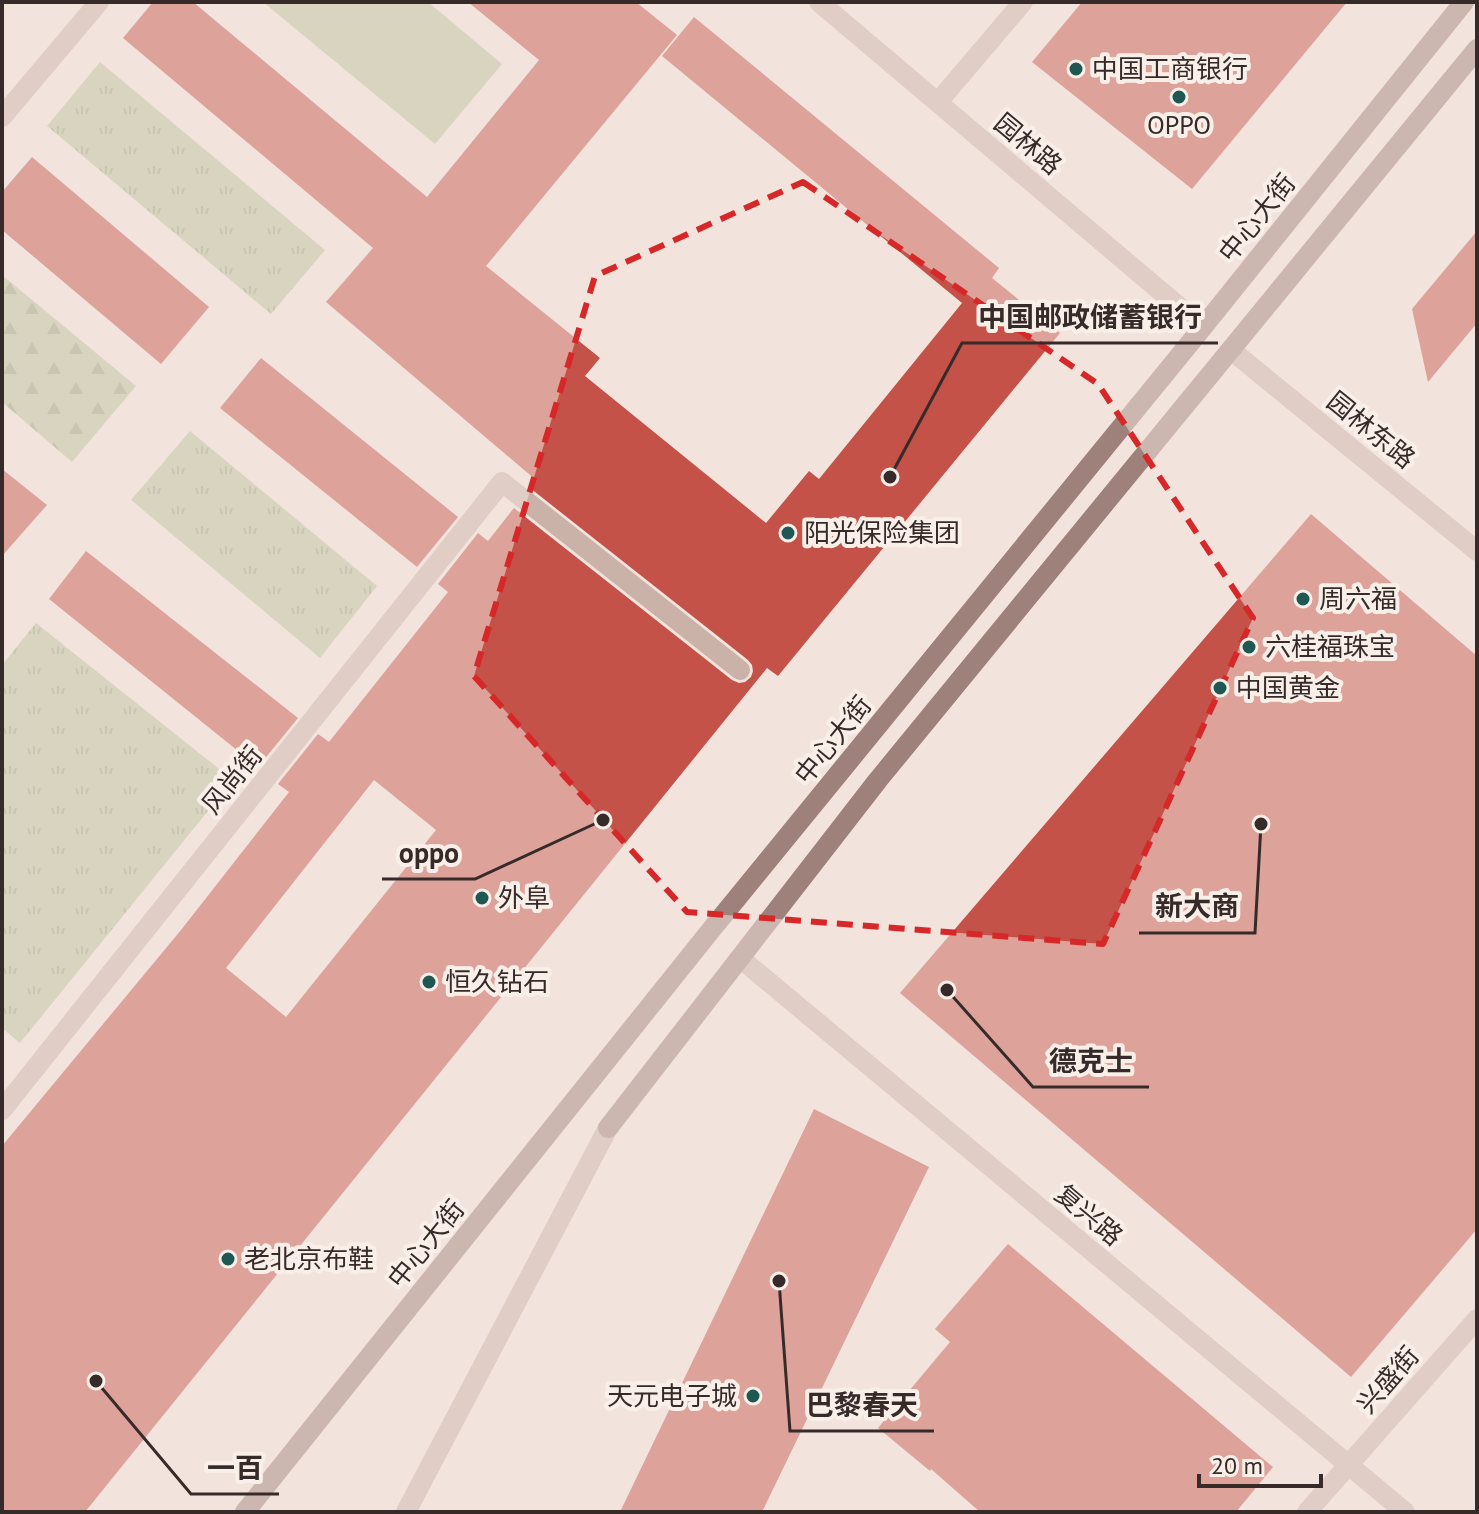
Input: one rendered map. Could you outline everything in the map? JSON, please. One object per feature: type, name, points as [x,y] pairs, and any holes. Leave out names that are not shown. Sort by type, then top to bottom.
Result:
[{"type":"main road","name":"中心大街","points":[[245,1512],[711,930],[1464,2]]},
{"type":"main road","points":[[608,1128],[878,780],[1477,49]]},
{"type":"street","points":[[2,117],[99,2]]},
{"type":"street","name":"园林路","points":[[819,2],[1203,327]]},
{"type":"street","points":[[938,102],[1023,2]]},
{"type":"street","name":"园林东路","points":[[1231,350],[1477,551]]},
{"type":"street","name":"风尚街","points":[[2,1110],[502,482],[740,670]]},
{"type":"street","name":"复兴路","points":[[740,958],[1405,1512]]},
{"type":"street","points":[[406,1512],[608,1128]]},
{"type":"street","name":"兴盛街","points":[[1307,1512],[1477,1319]]},
{"type":"highlighted area","points":[[803,182],[1098,384],[1253,618],[1103,944],[687,912],[474,676],[595,276]]},
{"type":"green space","points":[[263,2],[428,2],[502,64],[435,144]]},
{"type":"green space","points":[[100,62],[325,250],[271,314],[47,126]]},
{"type":"green space","points":[[2,275],[136,386],[72,462],[2,402]]},
{"type":"green space","points":[[190,431],[377,586],[320,658],[131,500]]},
{"type":"green space","points":[[36,623],[233,780],[20,1043],[2,1028],[2,665]]},
{"type":"building","points":[[153,2],[193,2],[427,197],[539,60],[468,2],[636,2],[677,35],[486,266],[600,358],[585,376],[766,523],[809,471],[819,479],[962,303],[662,56],[694,17],[999,268],[992,278],[1060,333],[778,676],[767,668],[85,1512],[2,1512],[2,1146],[181,930],[289,792],[278,784],[318,734],[329,742],[448,592],[438,584],[478,533],[488,541],[514,508],[732,680],[745,682],[753,671],[748,660],[530,488],[536,480],[326,302],[373,248],[123,38]],"holes":[[[374,780],[436,830],[286,1017],[226,968]]]},
{"type":"building","points":[[1082,2],[1347,2],[1192,189],[1032,62]]},
{"type":"building","points":[[32,157],[209,307],[161,364],[2,230],[2,192]]},
{"type":"building","points":[[1477,231],[1477,323],[1428,382],[1412,309]]},
{"type":"building","points":[[261,358],[458,517],[417,567],[220,408]]},
{"type":"building","points":[[2,469],[47,505],[2,556]]},
{"type":"building","points":[[1311,514],[1477,656],[1477,1229],[1351,1377],[900,993]]},
{"type":"building","points":[[86,551],[298,718],[258,767],[49,599]]},
{"type":"building","points":[[814,1109],[929,1167],[762,1512],[620,1512]]},
{"type":"building","points":[[1008,1244],[1273,1467],[1236,1512],[980,1512],[878,1428],[950,1342],[935,1329]]},
{"type":"place","name":"中国工商银行","points":[[1076,69]]},
{"type":"place","name":"OPPO","points":[[1179,97]]},
{"type":"place","name":"中国邮政储蓄银行","points":[[890,477]]},
{"type":"place","name":"阳光保险集团","points":[[788,533]]},
{"type":"place","name":"周六福","points":[[1303,599]]},
{"type":"place","name":"六桂福珠宝","points":[[1249,647]]},
{"type":"place","name":"中国黄金","points":[[1220,688]]},
{"type":"place","name":"oppo","points":[[603,820]]},
{"type":"place","name":"新大商","points":[[1261,824]]},
{"type":"place","name":"外阜","points":[[482,898]]},
{"type":"place","name":"恒久钻石","points":[[429,982]]},
{"type":"place","name":"德克士","points":[[947,990]]},
{"type":"place","name":"老北京布鞋","points":[[228,1259]]},
{"type":"place","name":"巴黎春天","points":[[779,1281]]},
{"type":"place","name":"一百","points":[[96,1381]]},
{"type":"place","name":"天元电子城","points":[[753,1396]]}]
